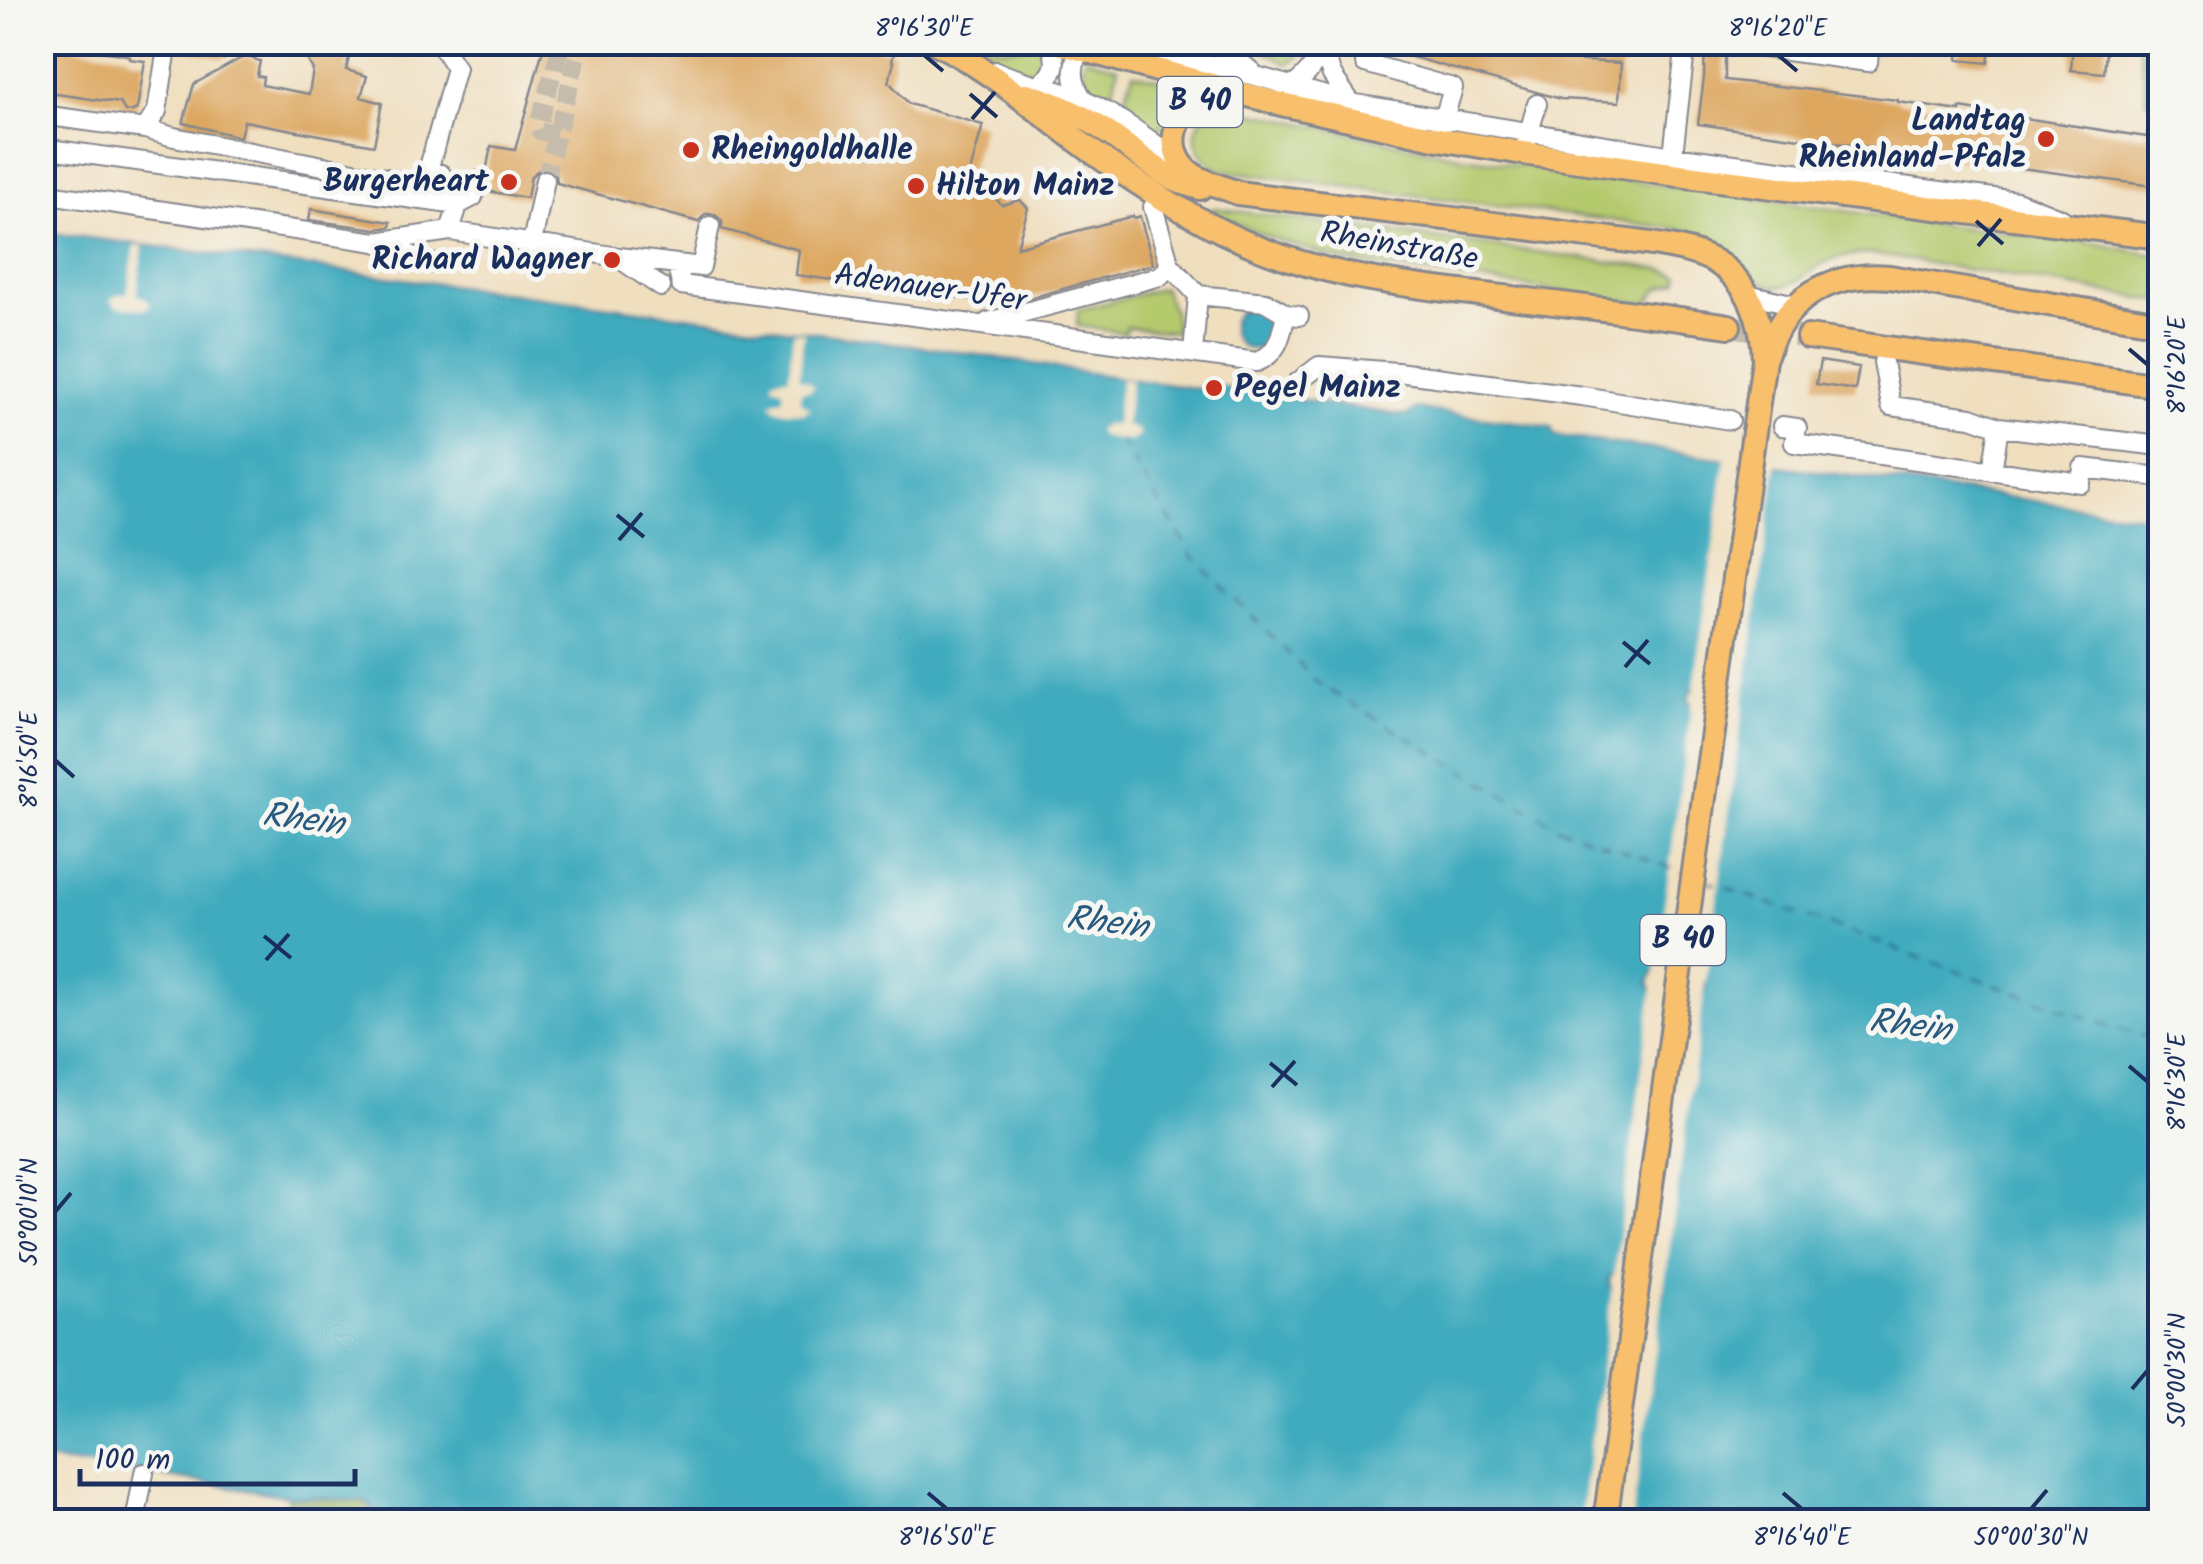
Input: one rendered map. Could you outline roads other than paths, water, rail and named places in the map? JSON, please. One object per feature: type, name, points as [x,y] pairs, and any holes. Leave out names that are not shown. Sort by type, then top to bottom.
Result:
[{"type":"main road","points":[[1052,42],[1083,46],[1278,97]]},
{"type":"main road","name":"Rheinstraße","points":[[944,47],[1009,88],[1154,194],[1223,232],[1282,257],[1375,282],[1729,326]]},
{"type":"main road","points":[[1009,88],[1056,103],[1081,116],[1180,181],[1238,193]]},
{"type":"main road","name":"B 40","points":[[1184,166],[1176,150],[1175,132],[1182,116],[1196,104],[1213,98],[1278,97],[1376,126],[1441,128],[2160,237]]},
{"type":"main road","name":"Rheinstraße","points":[[1184,166],[1200,178],[1238,193],[1698,254],[1733,276],[1747,294],[1762,328],[1764,358]]},
{"type":"main road","name":"B 40","points":[[1605,1522],[1764,358],[1776,330],[1796,305],[1823,286],[1872,275],[2160,322]]},
{"type":"main road","points":[[1808,337],[2160,386]]},
{"type":"street","points":[[145,129],[156,111],[168,42]]},
{"type":"street","points":[[439,42],[456,68],[428,171],[441,174]]},
{"type":"street","points":[[1035,86],[1048,78],[1054,68],[1052,42]]},
{"type":"street","points":[[1121,42],[1256,76]]},
{"type":"street","points":[[1208,42],[1232,54],[1278,97],[1350,103],[1441,128],[1453,88],[1365,63]]},
{"type":"street","points":[[1672,165],[1686,42]]},
{"type":"street","points":[[1734,44],[1868,62],[1870,42]]},
{"type":"street","points":[[1278,97],[1306,76],[1322,45]]},
{"type":"street","points":[[1322,45],[1332,75],[1350,103],[1376,126]]},
{"type":"street","points":[[1083,46],[1074,63],[1073,80],[1085,101]]},
{"type":"street","name":"Rheinstraße","points":[[944,47],[1014,80],[1085,101],[1184,166]]},
{"type":"street","points":[[1526,143],[1537,104]]},
{"type":"street","points":[[42,115],[145,129],[174,138],[442,189],[451,192],[458,205],[450,231]]},
{"type":"street","points":[[170,166],[174,138]]},
{"type":"street","points":[[42,148],[458,205],[473,197],[477,182]]},
{"type":"street","points":[[532,244],[545,180]]},
{"type":"street","points":[[42,192],[376,242],[432,264]]},
{"type":"street","points":[[1153,207],[1165,270],[1198,295],[1194,353]]},
{"type":"street","points":[[376,242],[450,231],[701,267],[710,226]]},
{"type":"street","points":[[619,257],[661,287]]},
{"type":"street","name":"Adenauer-Ufer","points":[[677,264],[681,285],[1257,362],[1278,346],[1292,315],[1266,302],[1198,295]]},
{"type":"street","points":[[978,325],[1165,270]]},
{"type":"street","points":[[1747,294],[1796,305]]},
{"type":"street","points":[[1884,362],[1890,406],[1971,417],[1999,427],[2160,446]]},
{"type":"street","points":[[1298,382],[1319,366],[1397,372],[1730,420]]},
{"type":"street","points":[[1486,405],[1489,386]]},
{"type":"street","points":[[1782,426],[1797,428],[1794,444],[1992,471],[2081,483],[2083,468],[2160,477]]},
{"type":"street","points":[[1992,471],[1999,427]]},
{"type":"street","points":[[134,1522],[144,1473]]},
{"type":"water","name":"Rhein","points":[[43,232],[947,350],[1210,392],[1218,392],[1219,387],[1406,416],[1416,409],[1552,427],[1557,436],[2160,518],[2160,1521],[379,1522],[365,1501],[287,1496],[43,1460]],"holes":[[[1694,687],[1743,698],[1737,711],[1691,706],[1688,697]],[[1654,972],[1703,978],[1706,982],[1700,996],[1652,990],[1649,982]],[[1614,1273],[1664,1282],[1663,1295],[1612,1290],[1610,1277]]]},
{"type":"water","points":[[1253,307],[1268,313],[1274,328],[1268,343],[1253,349],[1238,343],[1232,328],[1238,313]]},
{"type":"tunnel","points":[[555,136],[540,131],[538,125],[562,42]]},
{"type":"tunnel","points":[[545,180],[581,42]]},
{"type":"tunnel","points":[[1729,326],[1808,337]]},
{"type":"place","name":"Landtag Rheinland-Pfalz","points":[[2046,139]]},
{"type":"place","name":"Rheingoldhalle","points":[[691,150]]},
{"type":"place","name":"Burgerheart","points":[[509,182]]},
{"type":"place","name":"Hilton Mainz","points":[[916,186]]},
{"type":"place","name":"Richard Wagner","points":[[612,260]]},
{"type":"place","name":"Pegel Mainz","points":[[1214,388]]}]
